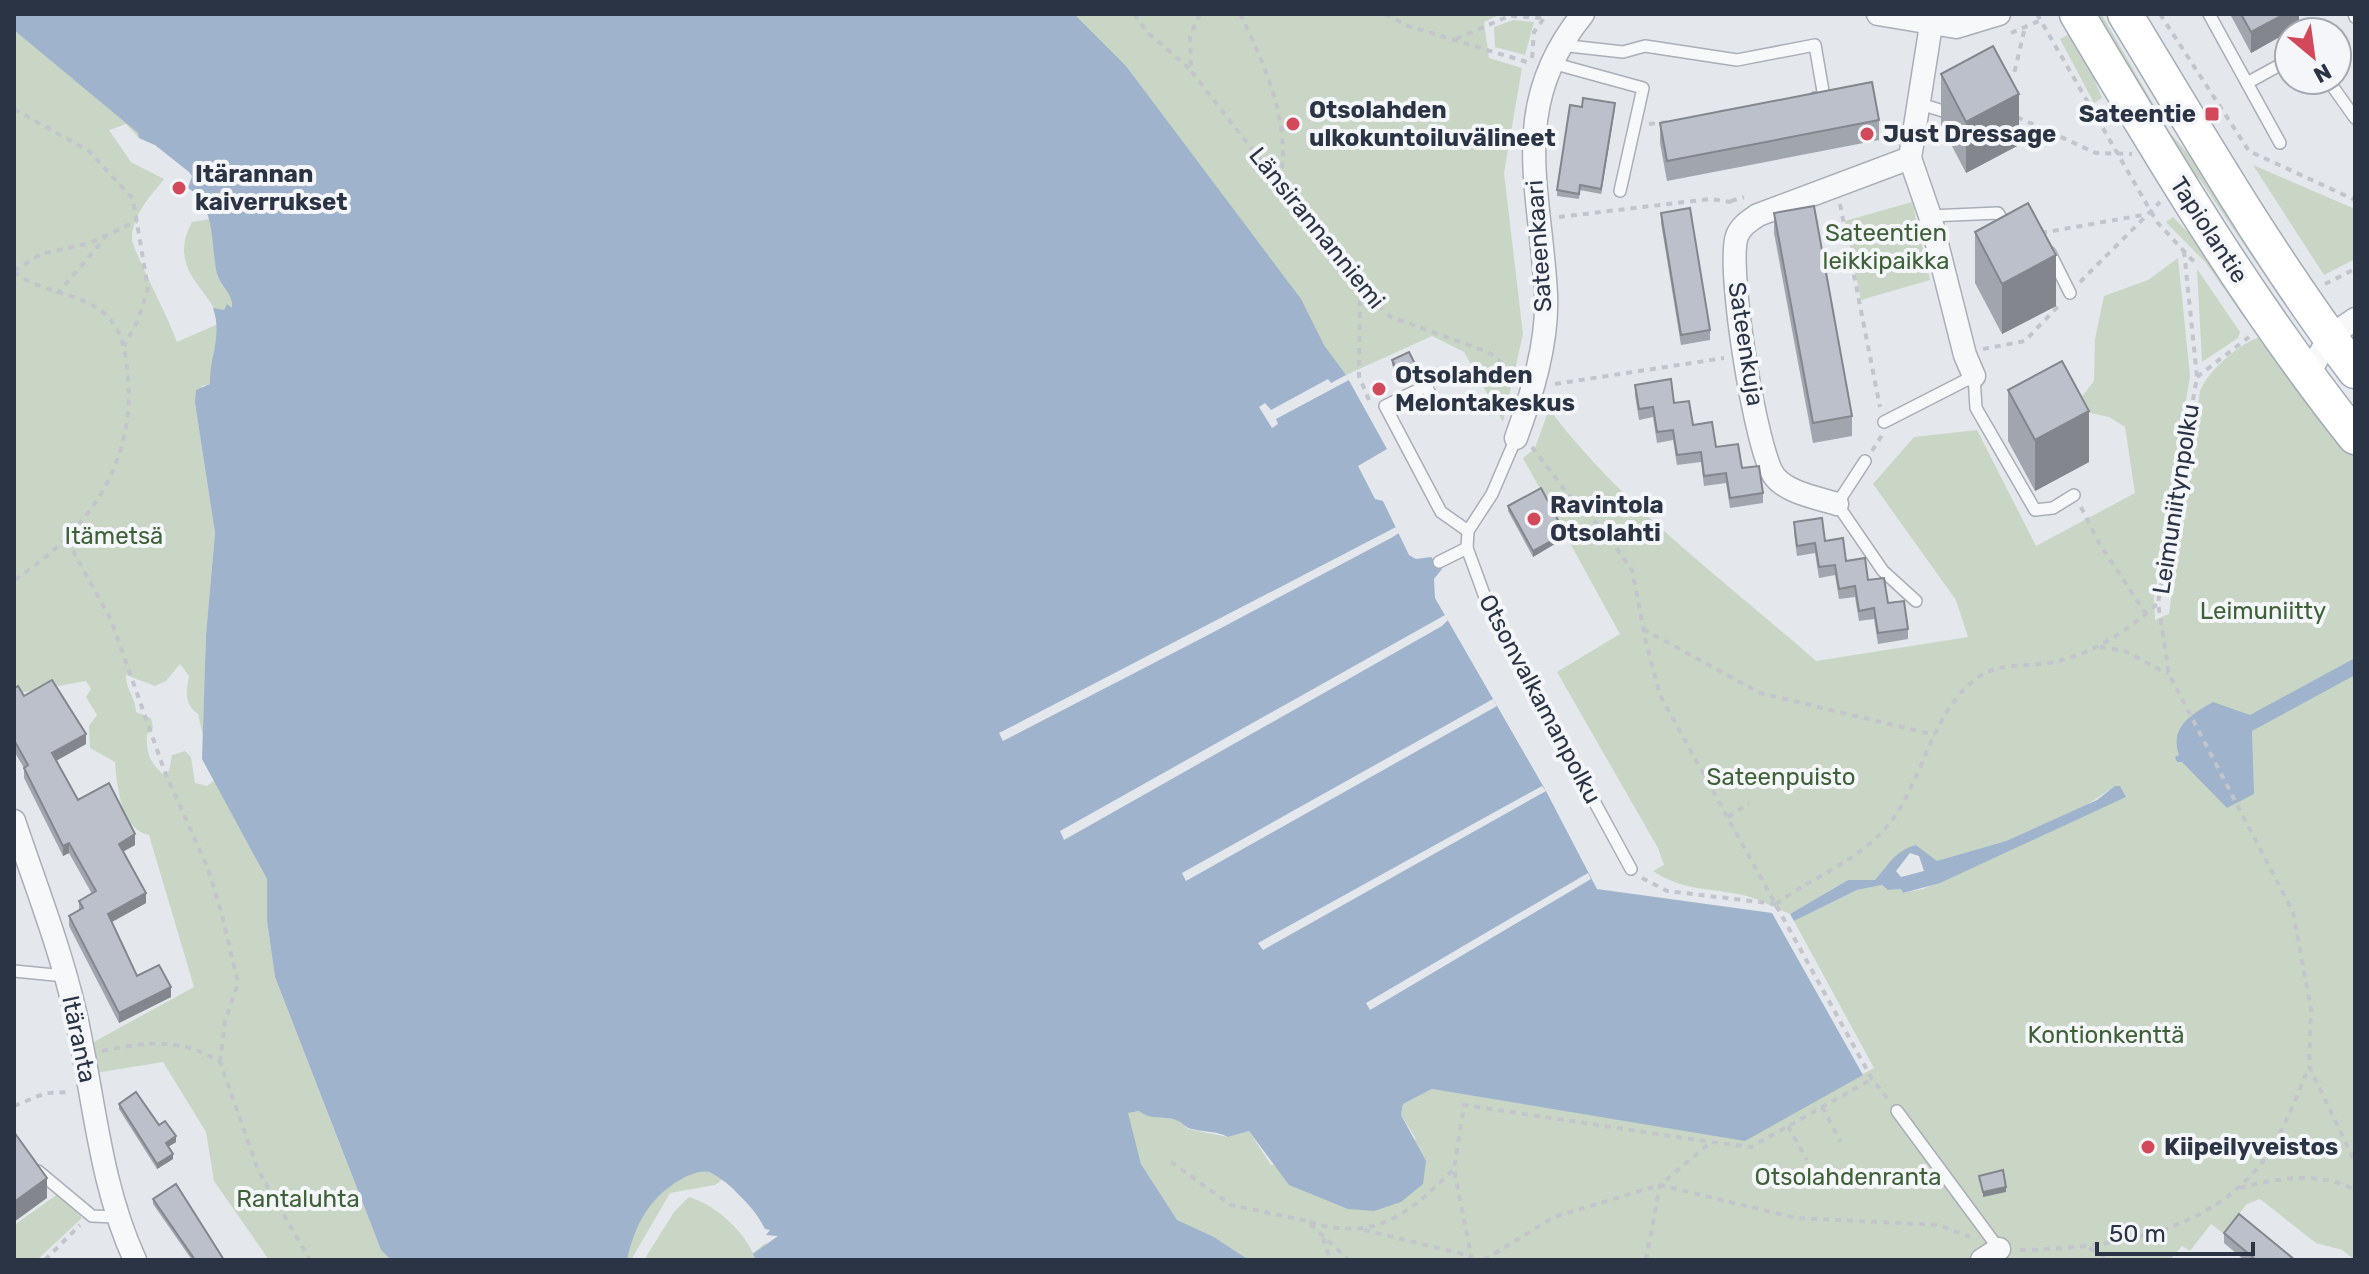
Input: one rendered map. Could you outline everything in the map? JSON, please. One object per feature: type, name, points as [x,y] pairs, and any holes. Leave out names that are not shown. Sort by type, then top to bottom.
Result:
[{"type":"main road","name":"Tapiolantie","points":[[2077,14],[2185,196],[2355,437]]},
{"type":"main road","name":"Tapiolantie","points":[[2125,14],[2210,158],[2348,348]]},
{"type":"street","name":"Sateenkaari","points":[[1522,440],[1545,321],[1546,296],[1532,163],[1539,108],[1548,57],[1583,14]]},
{"type":"street","points":[[1878,14],[1956,27],[1975,18],[1999,14]]},
{"type":"street","points":[[1931,25],[1916,103],[1910,158],[1930,216],[1965,355],[1974,376]]},
{"type":"street","points":[[1747,222],[1910,158]]},
{"type":"street","name":"Sateenkuja","points":[[1747,222],[1737,235],[1734,251],[1734,293],[1770,469],[1782,484],[1837,504]]},
{"type":"street","points":[[2309,374],[2348,348]]},
{"type":"street","name":"Itäranta","points":[[14,821],[65,976],[117,1217],[135,1260]]},
{"type":"lane","points":[[2209,14],[2280,143]]},
{"type":"lane","points":[[1548,57],[1623,52],[1645,46],[1737,60],[1815,45],[1824,97],[1768,109]]},
{"type":"lane","points":[[1548,57],[1643,88],[1620,191]]},
{"type":"lane","points":[[2247,83],[2273,69]]},
{"type":"lane","points":[[1916,103],[1943,111],[1996,83]]},
{"type":"lane","points":[[2339,96],[2355,118]]},
{"type":"lane","points":[[1930,216],[1998,213],[2014,240]]},
{"type":"lane","points":[[2040,233],[2070,293]]},
{"type":"lane","points":[[1884,422],[1974,376],[1976,408],[2035,510],[2053,508],[2074,495]]},
{"type":"lane","points":[[1434,401],[1426,386],[1385,406],[1441,512],[1468,531]]},
{"type":"lane","name":"Otsonvalkamanpolku","points":[[1522,440],[1468,531],[1467,548],[1489,608],[1631,869]]},
{"type":"lane","points":[[1865,461],[1837,504],[1883,571],[1916,601]]},
{"type":"lane","points":[[1439,562],[1467,548]]},
{"type":"lane","points":[[14,971],[65,976]]},
{"type":"lane","points":[[1897,1111],[1990,1255]]},
{"type":"lane","points":[[30,1160],[92,1216],[117,1217]]},
{"type":"path","name":"Länsirannanniemi","points":[[1134,14],[1147,32],[1191,71],[1359,286],[1391,317],[1488,352],[1522,378]]},
{"type":"path","points":[[1191,71],[1190,36],[1200,14]]},
{"type":"path","points":[[1240,14],[1274,96],[1285,159],[1280,182]]},
{"type":"path","points":[[1385,14],[1408,26],[1455,40],[1548,57]]},
{"type":"path","name":"Leimuniitynpolku","points":[[2037,14],[2157,222],[2184,251],[2197,377],[2158,603],[2169,674],[2187,714],[2293,912],[2311,1009],[2309,1066]]},
{"type":"path","points":[[2160,14],[2249,151],[2355,200]]},
{"type":"path","points":[[1455,40],[1509,16],[1545,18]]},
{"type":"path","points":[[1996,83],[2014,74],[2025,27]]},
{"type":"path","points":[[2091,107],[2100,101]]},
{"type":"path","points":[[1719,112],[1747,106],[1768,109]]},
{"type":"path","points":[[14,109],[89,151],[133,199],[148,289],[124,346]]},
{"type":"path","points":[[2011,114],[2096,153],[2132,154]]},
{"type":"path","points":[[1635,125],[1677,121]]},
{"type":"path","points":[[1837,186],[1884,422],[1884,433],[1865,461]]},
{"type":"path","points":[[1536,220],[1710,199],[1731,201],[1746,196]]},
{"type":"path","points":[[1731,201],[1747,222]]},
{"type":"path","points":[[2040,233],[2145,214]]},
{"type":"path","points":[[2157,222],[2169,216]]},
{"type":"path","points":[[14,580],[67,540],[103,492],[127,435],[130,403],[124,346],[116,326],[100,310],[28,283],[14,272],[41,254],[90,243],[137,221]]},
{"type":"path","points":[[57,294],[108,234]]},
{"type":"path","points":[[1359,286],[1359,376],[1371,405],[1385,406]]},
{"type":"path","points":[[1549,385],[1746,355]]},
{"type":"path","points":[[1522,440],[1624,556],[1636,584],[1643,629],[1660,695],[1872,1079],[1897,1111]]},
{"type":"path","points":[[2074,495],[2099,543],[2146,614]]},
{"type":"path","points":[[67,540],[111,620],[166,775],[207,866],[238,983],[225,1021],[220,1062],[258,1170],[310,1260]]},
{"type":"path","points":[[1631,869],[1667,891],[1776,904],[1849,858],[1887,827],[1923,766],[1951,704],[1977,677],[2002,667],[2053,663],[2100,647],[2158,603]]},
{"type":"path","points":[[1643,629],[1760,693],[1936,735]]},
{"type":"path","points":[[2100,647],[2125,651],[2169,674]]},
{"type":"path","points":[[1728,817],[1749,803]]},
{"type":"path","points":[[83,1054],[156,1041],[205,1052],[220,1062]]},
{"type":"path","points":[[2309,1066],[2355,1162]]},
{"type":"path","points":[[2238,1189],[2273,1145],[2309,1066]]},
{"type":"path","points":[[1171,1162],[1231,1205],[1338,1231],[1363,1230],[1471,1258],[1454,1169],[1464,1105],[1751,1147],[1872,1079]]},
{"type":"path","points":[[14,1106],[46,1093],[79,1091]]},
{"type":"path","points":[[1822,1107],[1841,1142]]},
{"type":"path","points":[[1788,1126],[1807,1160]]},
{"type":"path","points":[[1484,1260],[1554,1217],[1660,1185],[1711,1142]]},
{"type":"path","points":[[1363,1230],[1414,1208],[1454,1169]]},
{"type":"path","points":[[1660,1185],[1796,1218],[1939,1225],[1990,1255],[2087,1247],[2160,1231],[2238,1189],[2274,1181],[2315,1179],[2343,1183],[2355,1190]]},
{"type":"path","points":[[1646,1260],[1660,1185]]},
{"type":"path","points":[[45,1260],[92,1216]]},
{"type":"path","points":[[1307,1221],[1349,1260]]},
{"type":"path","points":[[1322,1236],[1330,1260]]},
{"type":"path","points":[[2087,1247],[2111,1260]]},
{"type":"green space","name":"Itämetsä","points":[[165,14],[155,145],[139,138],[126,124],[109,130],[131,162],[164,179],[135,221],[132,239],[177,342],[218,324],[216,313],[188,269],[184,256],[185,240],[192,222],[210,219],[197,196],[242,171],[234,379],[202,386],[195,403],[215,533],[206,634],[203,736],[198,714],[187,697],[189,676],[180,664],[166,681],[155,686],[126,675],[126,680],[136,712],[151,718],[153,728],[147,734],[147,746],[154,765],[163,774],[169,771],[172,755],[185,751],[191,757],[195,783],[207,786],[215,780],[267,879],[267,921],[275,977],[381,1250],[391,1260],[269,1260],[214,1181],[206,1132],[163,1062],[95,1073],[90,1044],[194,987],[149,835],[132,825],[126,816],[119,795],[115,762],[90,748],[89,726],[97,715],[86,697],[91,689],[86,681],[14,694],[14,30],[19,34]]},
{"type":"green space","points":[[1064,14],[1501,14],[1484,22],[1489,58],[1522,68],[1504,173],[1523,334],[1503,422],[1464,352],[1432,336],[1346,375]]},
{"type":"green space","points":[[2102,15],[2170,133],[2199,166],[2288,297],[2282,301],[2201,181],[2174,152],[2095,20]]},
{"type":"green space","points":[[1513,20],[1534,22],[1525,55],[1495,47],[1494,27]]},
{"type":"green space","points":[[2075,31],[2102,98],[2094,103],[2060,39]]},
{"type":"green space","points":[[2253,165],[2355,209],[2355,259],[2324,275]]},
{"type":"green space","name":"Sateentien leikkipaikka","points":[[1912,202],[1930,280],[1861,300],[1845,221]]},
{"type":"green space","points":[[2173,217],[2211,256],[2253,323],[2245,319],[2206,263],[2166,222]]},
{"type":"green space","points":[[2178,258],[2190,376],[2154,599],[2155,620],[2169,614],[2200,391],[2204,382],[2228,357],[2247,343],[2266,335],[2355,455],[2355,1260],[2342,1250],[2316,1243],[2260,1199],[2247,1204],[2223,1233],[2211,1224],[2190,1251],[2182,1246],[2170,1260],[1249,1260],[1214,1237],[1177,1221],[1141,1164],[1127,1113],[1139,1111],[1177,1120],[1188,1129],[1228,1137],[1249,1131],[1271,1165],[1416,1139],[1401,1115],[1403,1104],[1432,1089],[1745,1140],[1874,1068],[1794,921],[1857,890],[1882,885],[1888,890],[1901,889],[1903,893],[1923,889],[2125,797],[2109,790],[2085,806],[2006,841],[1937,862],[1916,845],[1875,880],[1848,880],[1790,914],[1749,897],[1686,886],[1653,871],[1664,865],[1658,848],[1557,672],[1620,634],[1523,458],[1535,448],[1549,409],[1609,478],[1642,510],[1816,661],[1968,637],[1956,600],[1873,484],[1914,437],[1977,430],[2036,546],[2135,493],[2125,427],[2109,417],[2086,412],[2080,399],[2094,381],[2095,339],[2104,296],[2148,280]]},
{"type":"green space","points":[[2197,269],[2240,332],[2238,338],[2202,362]]},
{"type":"green space","points":[[678,1165],[727,1176],[715,1185],[670,1193],[631,1260],[617,1260],[621,1239]]},
{"type":"green space","points":[[58,1194],[82,1218],[38,1259],[14,1260],[14,1225]]},
{"type":"green space","points":[[689,1197],[726,1219],[742,1235],[753,1253],[767,1242],[763,1252],[769,1260],[644,1260],[674,1212]]},
{"type":"water","points":[[14,14],[1074,14],[1126,66],[1301,299],[1324,345],[1346,375],[1387,449],[1358,466],[1375,499],[1383,501],[1409,555],[1416,559],[1431,557],[1442,569],[1434,579],[1435,598],[1546,791],[1597,889],[1772,913],[1863,1075],[1745,1141],[1432,1089],[1403,1104],[1401,1115],[1426,1161],[1423,1184],[1401,1202],[1374,1211],[1348,1209],[1289,1185],[1249,1131],[1228,1137],[1139,1111],[1128,1113],[1141,1164],[1177,1220],[1214,1237],[1249,1260],[756,1260],[753,1254],[778,1236],[766,1235],[770,1230],[765,1229],[754,1211],[736,1192],[717,1176],[703,1172],[673,1184],[654,1201],[640,1222],[627,1260],[391,1260],[381,1250],[275,977],[267,921],[267,879],[202,759],[206,634],[215,533],[195,403],[196,390],[210,384],[217,328],[213,308],[224,310],[227,304],[232,308],[231,298],[217,274],[207,214],[197,195],[188,188],[192,176],[189,172],[155,145],[139,138],[138,133],[14,30]]},
{"type":"water","points":[[2355,658],[2355,675],[2252,731],[2254,794],[2227,808],[2182,762],[2177,762],[2177,737],[2184,722],[2213,702],[2250,715]]},
{"type":"water","points":[[2115,786],[2120,786],[2126,797],[1940,883],[1903,893],[1901,889],[1888,890],[1882,885],[1857,890],[1794,921],[1790,914],[1848,880],[1875,880],[1893,859],[1916,845],[1937,861],[2006,841],[2097,800]],"holes":[[[1910,853],[1919,856],[1924,871],[1901,877],[1896,871]]]},
{"type":"pier","points":[[1346,375],[1349,380],[1276,419],[1278,424],[1272,428],[1259,407],[1265,403],[1271,410],[1328,379],[1331,383]]},
{"type":"pier","points":[[1396,527],[1399,533],[1391,538],[1003,741],[999,733]]},
{"type":"pier","points":[[1445,615],[1448,620],[1442,626],[1064,840],[1060,831]]},
{"type":"pier","points":[[1493,699],[1497,706],[1186,881],[1182,873]]},
{"type":"pier","points":[[1542,786],[1546,791],[1263,950],[1258,943]]},
{"type":"pier","points":[[1588,873],[1591,879],[1370,1010],[1366,1003]]},
{"type":"building","points":[[2241,14],[2285,14],[2273,16],[2273,20],[2251,32]]},
{"type":"building","points":[[1993,46],[2019,94],[1966,122],[1941,74]]},
{"type":"building","points":[[1872,82],[1879,120],[1667,161],[1660,123]]},
{"type":"building","points":[[1583,98],[1615,103],[1601,189],[1580,185],[1579,194],[1557,190],[1570,105],[1582,107]]},
{"type":"building","points":[[2028,203],[2056,255],[2002,284],[1975,232]]},
{"type":"building","points":[[1814,206],[1852,416],[1813,423],[1774,213]]},
{"type":"building","points":[[1690,208],[1710,330],[1681,335],[1661,213]]},
{"type":"building","points":[[1409,352],[1419,372],[1402,381],[1392,360]]},
{"type":"building","points":[[2062,361],[2089,411],[2035,440],[2008,390]]},
{"type":"building","points":[[1671,379],[1674,403],[1689,401],[1693,425],[1712,422],[1716,447],[1738,444],[1742,468],[1759,466],[1763,493],[1730,498],[1726,473],[1704,476],[1701,452],[1677,455],[1673,430],[1657,432],[1653,407],[1639,409],[1635,385]]},
{"type":"building","name":"Ravintola Otsolahti","points":[[1541,488],[1559,522],[1552,526],[1558,537],[1533,551],[1508,506]]},
{"type":"building","points":[[1822,518],[1825,541],[1843,538],[1846,561],[1865,558],[1868,580],[1884,578],[1888,603],[1904,601],[1908,629],[1878,633],[1874,608],[1859,611],[1855,586],[1839,589],[1835,565],[1819,567],[1815,543],[1797,546],[1794,522]]},
{"type":"building","points":[[52,680],[86,734],[52,753],[78,800],[109,783],[135,834],[119,844],[146,893],[108,914],[137,976],[159,965],[171,987],[119,1013],[69,916],[83,908],[79,901],[96,891],[69,843],[63,846],[24,768],[28,765],[14,740],[14,688],[18,686],[24,696]]},
{"type":"building","points":[[136,1092],[159,1125],[165,1121],[176,1136],[166,1143],[173,1154],[157,1164],[119,1104]]},
{"type":"building","points":[[14,1132],[47,1178],[14,1202]]},
{"type":"building","points":[[2003,1170],[2006,1187],[1983,1192],[1979,1176]]},
{"type":"building","points":[[176,1184],[224,1260],[195,1260],[153,1199]]},
{"type":"building","points":[[2239,1214],[2295,1260],[2256,1260],[2224,1233]]},
{"type":"place","name":"Sateentie","points":[[2212,114]]},
{"type":"place","name":"Otsolahden ulkokuntoiluvälineet","points":[[1293,124]]},
{"type":"place","name":"Just Dressage","points":[[1867,134]]},
{"type":"place","name":"Itärannan kaiverrukset","points":[[179,188]]},
{"type":"place","name":"Otsolahden Melontakeskus","points":[[1379,389]]},
{"type":"place","name":"Ravintola Otsolahti","points":[[1534,519]]},
{"type":"place","name":"Kiipeilyveistos","points":[[2148,1147]]},
{"type":"park label","name":"Leimuniitty","points":[[2263,611]]},
{"type":"park label","name":"Sateenpuisto","points":[[1781,777]]},
{"type":"park label","name":"Kontionkenttä","points":[[2106,1035]]},
{"type":"park label","name":"Otsolahdenranta","points":[[1848,1177]]},
{"type":"park label","name":"Rantaluhta","points":[[298,1199]]}]
